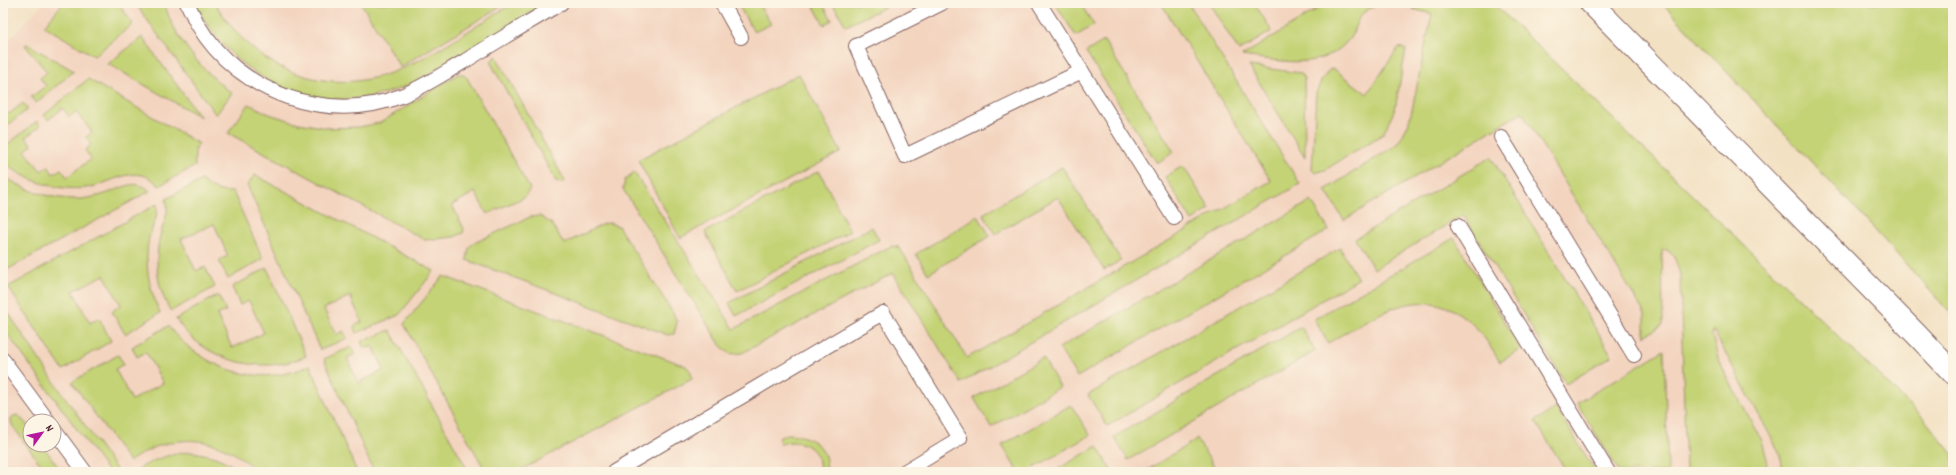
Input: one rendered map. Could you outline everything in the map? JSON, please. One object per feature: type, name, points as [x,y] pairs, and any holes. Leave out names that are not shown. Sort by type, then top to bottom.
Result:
[{"type":"highway","points":[[1591,3],[1918,335],[1953,373]]},
{"type":"lane","points":[[188,3],[198,25],[216,49],[236,69],[260,86],[287,98],[308,103],[344,107],[373,104],[408,93],[561,3]]},
{"type":"lane","points":[[722,3],[741,37]]},
{"type":"lane","points":[[942,3],[856,46],[905,156],[1082,71]]},
{"type":"lane","points":[[1039,3],[1174,218]]},
{"type":"lane","points":[[1501,137],[1634,356]]},
{"type":"lane","points":[[1458,226],[1608,472]]},
{"type":"lane","points":[[614,472],[884,313],[960,438],[912,470]]},
{"type":"lane","points":[[3,360],[42,413]]},
{"type":"lane","points":[[62,441],[85,472]]},
{"type":"shaded area","points":[[44,3],[1494,3],[1925,420],[1953,455],[1953,472],[3,472],[3,46]]},
{"type":"green space","points":[[526,2],[547,3],[413,83],[398,89],[367,97],[337,99],[307,95],[280,86],[254,72],[231,53],[211,30],[195,3],[215,3],[241,38],[262,56],[287,70],[327,81],[351,81],[374,78],[396,71],[437,50],[514,4]]},
{"type":"green space","points":[[63,3],[118,3],[133,24],[94,56],[44,26]]},
{"type":"green space","points":[[135,3],[164,3],[175,29],[191,53],[210,75],[232,93],[216,115]]},
{"type":"green space","points":[[361,3],[507,3],[400,67]]},
{"type":"green space","points":[[737,3],[758,3],[771,24],[754,32]]},
{"type":"green space","points":[[812,3],[822,3],[832,20],[824,25]]},
{"type":"green space","points":[[832,3],[893,3],[846,26]]},
{"type":"green space","points":[[1055,3],[1080,3],[1094,25],[1076,36]]},
{"type":"green space","points":[[1161,3],[1188,3],[1300,184],[961,383],[893,273],[742,353],[730,354],[721,346],[623,189],[625,180],[634,172],[734,329],[891,246],[899,247],[967,358],[1271,181]]},
{"type":"green space","points":[[1209,3],[1254,3],[1272,31],[1239,51]]},
{"type":"green space","points":[[1327,3],[1384,3],[1363,13],[1359,18],[1350,38],[1339,49],[1327,56],[1300,62],[1242,56]]},
{"type":"green space","points":[[1402,3],[1493,3],[1925,420],[1953,455],[1953,472],[1781,472],[1782,463],[1779,452],[1713,330],[1712,335],[1719,362],[1762,441],[1767,459],[1766,472],[1686,472],[1680,274],[1674,256],[1667,250],[1662,250],[1663,325],[1645,336],[1645,314],[1522,112],[1344,220],[1325,190],[1398,144],[1408,125],[1432,14],[1413,9],[1409,5]]},
{"type":"green space","points":[[1662,3],[1953,3],[1953,316],[1864,218]]},
{"type":"green space","points":[[142,37],[200,117],[108,64]]},
{"type":"green space","points":[[1104,41],[1174,152],[1157,163],[1086,52]]},
{"type":"green space","points":[[27,44],[74,71],[36,103],[31,97],[46,86],[40,78],[47,72],[25,45]]},
{"type":"green space","points":[[1399,47],[1406,49],[1395,109],[1383,134],[1325,170],[1315,173],[1312,170],[1316,93],[1321,81],[1330,69],[1334,69],[1367,94]]},
{"type":"green space","points":[[496,56],[565,181],[561,183],[556,181],[492,65],[492,60]]},
{"type":"green space","points":[[1249,66],[1300,73],[1304,78],[1305,157]]},
{"type":"green space","points":[[458,74],[463,74],[467,78],[530,189],[523,198],[487,214],[475,192],[452,205],[464,229],[463,233],[454,237],[425,240],[228,133],[249,104],[269,114],[298,123],[328,128],[359,127],[380,123]]},
{"type":"green space","points":[[799,74],[841,152],[680,238],[638,160]]},
{"type":"green space","points":[[88,79],[199,144],[195,150],[195,166],[159,186],[151,178],[133,174],[95,186],[75,189],[52,186],[31,179],[21,174],[3,161],[3,148],[37,121],[40,126],[26,137],[32,145],[25,151],[41,171],[48,166],[53,174],[61,169],[67,177],[91,159],[85,150],[91,145],[86,137],[92,132],[76,112],[69,117],[63,108],[48,120],[44,115]]},
{"type":"green space","points":[[23,103],[28,109],[3,129],[3,108],[9,114]]},
{"type":"green space","points":[[1491,157],[1612,356],[1566,384],[1463,215],[1374,269],[1355,239]]},
{"type":"green space","points":[[1183,166],[1210,209],[1192,221],[1165,177]]},
{"type":"green space","points":[[1062,167],[1121,260],[1104,270],[1058,197],[995,234],[983,214]]},
{"type":"green space","points":[[819,171],[850,231],[737,291],[705,232]]},
{"type":"green space","points":[[3,175],[20,186],[39,193],[60,198],[88,198],[108,193],[129,185],[140,185],[150,191],[3,272]]},
{"type":"green space","points":[[255,175],[434,271],[399,315],[357,333],[354,326],[362,322],[350,296],[324,309],[336,335],[343,331],[347,338],[320,350],[247,185]]},
{"type":"green space","points":[[202,180],[216,190],[233,192],[263,259],[228,279],[219,260],[228,256],[214,224],[181,239],[196,271],[205,267],[215,287],[171,311],[159,283],[157,263],[159,242],[167,212],[166,199]]},
{"type":"green space","points":[[1311,201],[1329,230],[1077,377],[1059,348]]},
{"type":"green space","points":[[157,204],[156,217],[149,237],[147,267],[150,285],[160,313],[125,334],[112,311],[121,305],[104,275],[73,291],[90,323],[99,318],[111,341],[63,370],[8,287]]},
{"type":"green space","points":[[540,216],[552,224],[564,244],[603,224],[609,223],[618,226],[673,313],[677,322],[674,334],[668,335],[467,260],[469,248],[472,244],[530,217]]},
{"type":"green space","points":[[978,216],[990,236],[928,274],[916,254]]},
{"type":"green space","points":[[872,227],[879,240],[736,316],[729,303]]},
{"type":"green space","points":[[1454,238],[1521,349],[1500,362],[1479,331],[1460,314],[1441,305],[1422,303],[1404,305],[1385,312],[1328,343],[1314,319]]},
{"type":"green space","points":[[1340,248],[1358,279],[1107,426],[1088,395]]},
{"type":"green space","points":[[267,268],[306,356],[289,362],[271,365],[234,361],[201,345],[187,333],[176,319],[218,295],[226,311],[217,315],[232,348],[264,333],[249,301],[240,305],[232,287]]},
{"type":"green space","points":[[443,276],[686,366],[691,372],[692,379],[517,472],[486,472],[404,324]]},
{"type":"green space","points":[[3,305],[55,383],[118,472],[108,472],[3,328]]},
{"type":"green space","points":[[168,326],[182,341],[197,353],[214,363],[233,371],[252,375],[271,375],[291,372],[310,365],[357,472],[258,472],[243,459],[228,450],[212,444],[195,441],[179,441],[162,445],[129,462],[72,382],[118,355],[124,364],[115,369],[132,400],[163,383],[146,352],[137,357],[132,347]]},
{"type":"green space","points":[[1301,327],[1315,351],[1128,460],[1114,437]]},
{"type":"green space","points":[[390,330],[469,472],[374,472],[324,359],[351,347],[355,354],[347,358],[358,383],[384,370],[373,346],[365,349],[361,342]]},
{"type":"green space","points":[[1664,350],[1668,472],[1619,472],[1577,403]]},
{"type":"green space","points":[[1043,358],[1060,387],[991,427],[974,398]]},
{"type":"green space","points":[[1071,405],[1090,435],[1027,472],[1018,472],[1002,445]]},
{"type":"green space","points":[[1556,408],[1596,472],[1567,472],[1535,421]]},
{"type":"green space","points":[[18,415],[22,419],[22,439],[12,425],[11,420],[13,416]]},
{"type":"green space","points":[[788,434],[811,440],[822,449],[825,456],[826,472],[819,472],[818,457],[809,447],[796,442],[781,444],[778,438]]},
{"type":"green space","points":[[1197,439],[1217,472],[1144,472]]},
{"type":"green space","points":[[1097,446],[1111,470],[1108,472],[1053,472]]},
{"type":"green space","points":[[190,452],[204,454],[223,460],[235,467],[240,472],[136,471],[149,463],[162,458]]},
{"type":"green space","points":[[32,453],[48,453],[62,472],[46,472]]}]
